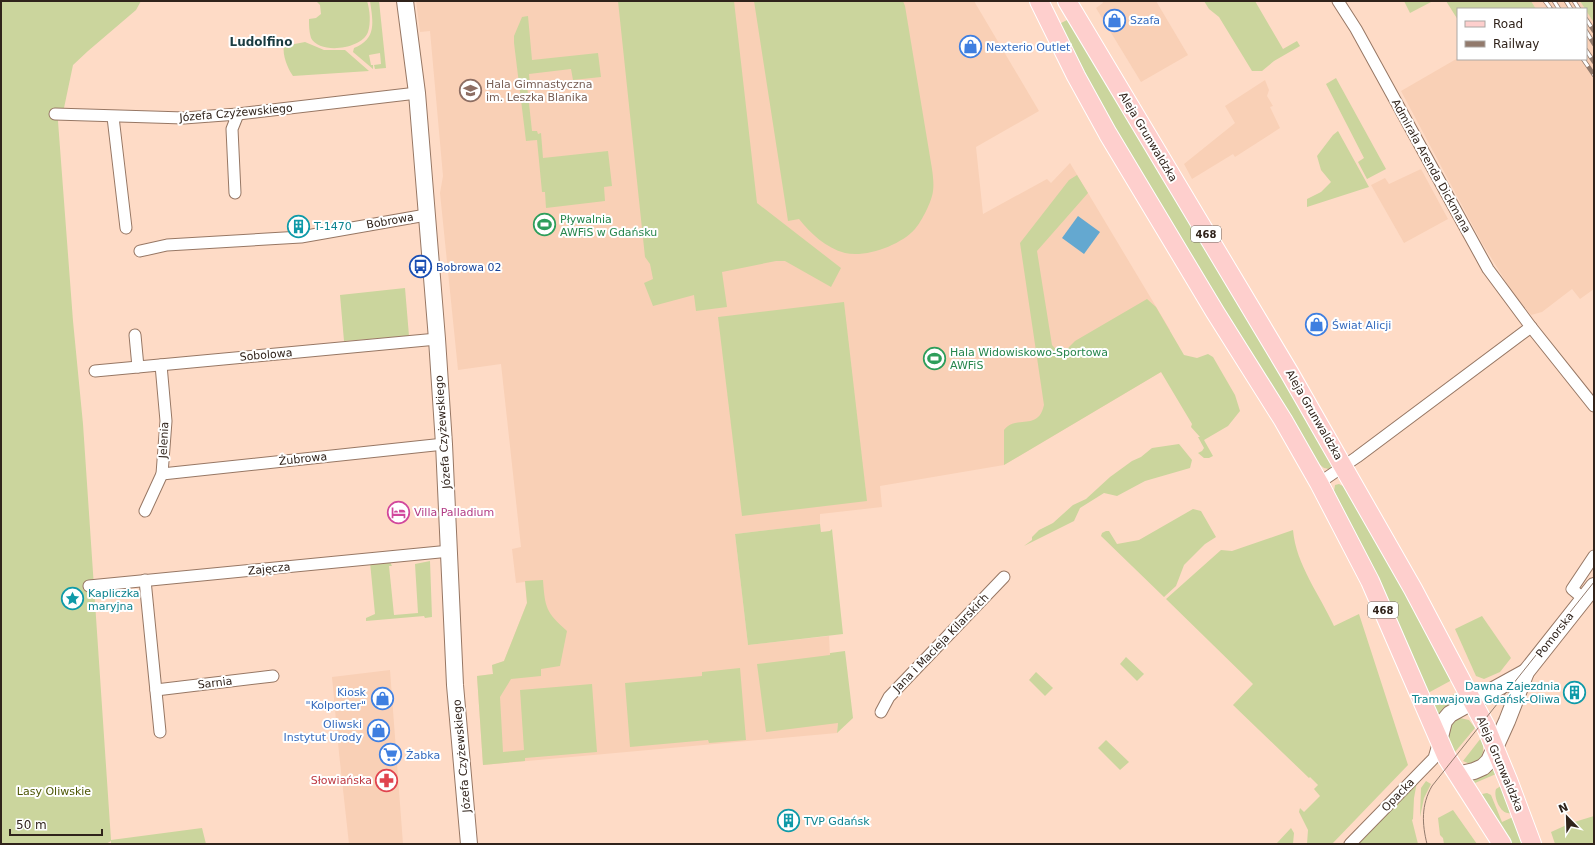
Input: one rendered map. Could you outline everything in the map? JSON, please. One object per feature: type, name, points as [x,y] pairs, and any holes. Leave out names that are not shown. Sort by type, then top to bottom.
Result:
[{"type":"main road","name":"468","points":[[1038,1],[1076,76],[1108,134],[1214,312],[1283,420],[1319,483],[1370,581],[1439,741],[1458,775],[1502,844]]},
{"type":"main road","name":"Aleja Grunwaldzka","points":[[1067,1],[1344,466],[1413,589],[1473,702],[1495,747],[1532,844]]},
{"type":"street","name":"Józefa Czyżewskiego","points":[[405,1],[417,93],[437,339],[450,551],[455,685],[469,844]]},
{"type":"street","name":"Admirała Arenda Dickmana","points":[[1338,1],[1356,29],[1488,270],[1594,406]]},
{"type":"street","name":"Józefa Czyżewskiego","points":[[55,114],[184,118],[238,114],[417,93]]},
{"type":"street","points":[[235,193],[232,129],[238,114]]},
{"type":"street","points":[[114,116],[126,228]]},
{"type":"street","name":"Bobrowa","points":[[140,251],[167,245],[235,236],[301,237],[426,215]]},
{"type":"street","points":[[1319,483],[1531,327]]},
{"type":"street","points":[[135,335],[138,367]]},
{"type":"street","name":"Sobolowa","points":[[95,371],[437,339]]},
{"type":"street","name":"Jelenia","points":[[145,511],[162,474],[166,421],[161,365]]},
{"type":"street","name":"Żubrowa","points":[[162,474],[444,444]]},
{"type":"street","name":"Zajęcza","points":[[89,586],[450,551]]},
{"type":"street","name":"Pomorska","points":[[1458,775],[1483,767],[1489,760],[1526,672],[1578,594],[1594,556]]},
{"type":"street","name":"Jana i Macieja Kilarskich","points":[[881,712],[889,697],[1004,577]]},
{"type":"street","points":[[145,580],[160,732]]},
{"type":"street","name":"Pomorska","points":[[1578,594],[1594,586]]},
{"type":"street","name":"Pomorska","points":[[1439,741],[1444,721],[1450,714],[1526,672]]},
{"type":"street","name":"Sarnia","points":[[156,690],[273,676]]},
{"type":"street","name":"Opacka","points":[[1350,844],[1434,758],[1439,741]]},
{"type":"shaded area","points":[[416,1],[974,1],[1039,111],[976,147],[983,214],[1047,179],[1051,183],[1070,163],[1170,330],[1161,372],[1004,465],[880,486],[882,507],[820,514],[820,524],[735,534],[748,645],[829,636],[838,723],[837,733],[483,765],[477,676],[493,674],[492,665],[504,661],[527,603],[525,582],[516,583],[512,549],[521,547],[501,364],[458,370],[440,193],[443,176],[430,31],[420,32]]},
{"type":"shaded area","points":[[1102,1],[1156,1],[1188,55],[1141,82],[1096,8],[1103,3]]},
{"type":"shaded area","points":[[1531,1],[1580,1],[1584,8],[1535,8]]},
{"type":"shaded area","points":[[1587,12],[1594,23],[1594,289],[1580,299],[1572,289],[1542,312],[1531,315],[1511,290],[1482,243],[1401,91],[1457,59],[1457,60],[1587,60]]},
{"type":"shaded area","points":[[1265,80],[1269,90],[1267,96],[1273,106],[1270,107],[1280,128],[1235,157],[1233,154],[1192,179],[1184,164],[1235,123],[1225,106]]},
{"type":"shaded area","points":[[1421,169],[1448,219],[1404,243],[1371,185],[1385,178],[1389,184]]},
{"type":"shaded area","points":[[390,670],[403,844],[349,844],[332,677]]},
{"type":"green space","name":"Lasy Oliwskie","points":[[1,1],[141,1],[136,10],[73,65],[64,108],[57,108],[73,321],[83,424],[111,840],[202,828],[206,844],[111,844],[111,841],[106,844],[1,844]]},
{"type":"green space","points":[[316,1],[367,1],[370,25],[364,38],[350,46],[341,48],[323,47],[316,43],[310,36],[309,19],[316,18],[321,14],[320,5]]},
{"type":"green space","points":[[370,1],[379,1],[386,68],[375,69],[374,65],[381,64],[380,53],[369,55],[373,69],[353,52],[354,48],[367,40],[372,29]]},
{"type":"green space","points":[[618,1],[734,1],[757,203],[841,268],[831,287],[785,261],[776,261],[722,272],[727,307],[696,311],[694,295],[653,306],[644,283],[653,279],[650,264],[645,257]]},
{"type":"green space","points":[[754,1],[903,1],[933,177],[933,191],[931,200],[921,221],[909,235],[883,249],[863,254],[853,254],[831,248],[808,230],[799,219],[788,221]]},
{"type":"green space","points":[[1204,1],[1255,1],[1283,49],[1297,41],[1300,46],[1274,61],[1262,71],[1252,71],[1219,17],[1209,9]]},
{"type":"green space","points":[[1404,1],[1433,1],[1410,13]]},
{"type":"green space","points":[[1446,1],[1531,1],[1535,8],[1457,8],[1457,18]]},
{"type":"green space","points":[[1580,1],[1594,1],[1594,23],[1587,12],[1587,8],[1584,8]]},
{"type":"green space","points":[[528,16],[532,60],[598,53],[601,77],[573,80],[571,69],[529,74],[530,85],[527,85],[532,131],[537,131],[538,134],[541,133],[543,158],[608,151],[612,186],[604,187],[605,201],[546,208],[545,192],[542,192],[537,140],[526,141],[514,43],[514,36],[522,17]]},
{"type":"green space","points":[[1069,19],[1333,463],[1329,469],[1324,468],[1319,464],[1278,394],[1234,329],[1109,121],[1059,24]]},
{"type":"green space","points":[[305,42],[324,50],[345,50],[369,71],[293,76],[286,62],[284,46]]},
{"type":"green space","points":[[1336,78],[1386,169],[1367,179],[1358,162],[1364,158],[1326,84]]},
{"type":"green space","points":[[1338,131],[1369,187],[1307,207],[1307,199],[1321,192],[1331,182],[1321,170],[1317,156],[1333,135]]},
{"type":"green space","points":[[1077,175],[1088,193],[1037,251],[1052,345],[1063,357],[1075,341],[1147,299],[1156,307],[1184,355],[1197,358],[1208,354],[1213,357],[1235,395],[1240,411],[1228,426],[1204,440],[1213,456],[1209,458],[1204,458],[1198,453],[1204,448],[1198,437],[1200,437],[1191,427],[1192,424],[1161,372],[1004,465],[1004,430],[1009,425],[1014,423],[1032,421],[1037,418],[1044,405],[1020,243],[1069,180]]},
{"type":"green space","points":[[405,288],[409,336],[344,341],[340,295]]},
{"type":"green space","points":[[844,302],[867,501],[742,516],[718,317]]},
{"type":"green space","points":[[1179,444],[1192,460],[1190,468],[1145,481],[1117,496],[1104,493],[1080,508],[1074,521],[1024,546],[1032,540],[1032,537],[1039,530],[1053,523],[1073,505],[1086,499],[1110,477],[1132,461],[1141,457],[1152,448]]},
{"type":"green space","points":[[1339,484],[1345,487],[1386,558],[1452,680],[1428,693],[1381,583],[1334,491],[1335,485]]},
{"type":"green space","points":[[1193,509],[1201,511],[1216,537],[1205,544],[1184,565],[1176,586],[1164,597],[1101,536],[1102,533],[1109,531],[1117,544],[1139,540]]},
{"type":"green space","points":[[820,524],[821,532],[830,531],[832,529],[843,634],[748,645],[735,534]]},
{"type":"green space","points":[[1293,530],[1295,543],[1309,580],[1334,626],[1359,614],[1408,765],[1332,844],[1307,844],[1308,830],[1299,812],[1300,808],[1304,812],[1320,796],[1314,789],[1318,785],[1233,705],[1253,684],[1166,599],[1221,550],[1232,551]]},
{"type":"green space","points":[[430,561],[432,617],[425,618],[424,616],[366,621],[366,618],[375,614],[370,562],[390,562],[392,566],[389,566],[394,615],[418,613],[415,564]]},
{"type":"green space","points":[[543,580],[548,609],[555,619],[567,631],[560,666],[541,669],[541,676],[511,679],[500,697],[503,752],[524,750],[520,690],[592,684],[597,752],[525,758],[525,761],[483,765],[477,676],[493,674],[492,665],[504,661],[527,603],[525,581]]},
{"type":"green space","points":[[1482,616],[1511,658],[1500,672],[1484,679],[1476,676],[1455,629]]},
{"type":"green space","points":[[845,651],[853,718],[837,733],[838,723],[766,732],[757,664],[830,655],[830,653]]},
{"type":"green space","points":[[1126,657],[1144,674],[1137,681],[1120,664]]},
{"type":"green space","points":[[740,668],[746,740],[709,743],[708,740],[630,747],[625,683],[702,676],[702,672]]},
{"type":"green space","points":[[1036,672],[1053,688],[1045,696],[1029,680]]},
{"type":"green space","points":[[1458,692],[1461,700],[1438,715],[1433,705]]},
{"type":"green space","points":[[1460,718],[1469,720],[1475,728],[1455,752],[1448,740],[1448,730],[1455,720]]},
{"type":"green space","points":[[1481,738],[1483,749],[1481,758],[1478,762],[1469,763],[1463,761]]},
{"type":"green space","points":[[1106,740],[1129,762],[1120,770],[1098,748]]},
{"type":"green space","points":[[1492,767],[1496,774],[1475,783],[1473,779]]},
{"type":"green space","points":[[1426,781],[1431,784],[1424,798],[1420,817],[1421,788]]},
{"type":"green space","points":[[1417,782],[1412,820],[1418,844],[1358,844]]},
{"type":"green space","points":[[1501,786],[1511,813],[1504,812],[1497,801],[1495,792],[1496,789]]},
{"type":"green space","points":[[1487,793],[1491,795],[1502,822],[1513,817],[1523,844],[1512,844],[1482,794]]},
{"type":"green space","points":[[1453,810],[1477,844],[1444,844],[1443,838],[1440,835],[1438,818]]},
{"type":"green space","points":[[1594,816],[1594,844],[1555,844],[1551,832],[1571,823]]},
{"type":"green space","points":[[1291,828],[1294,833],[1293,844],[1276,844]]},
{"type":"water","points":[[1078,216],[1100,232],[1084,254],[1062,238]]},
{"type":"tram line","points":[[1427,844],[1423,822],[1424,807],[1428,793],[1432,786],[1594,582]]},
{"type":"railway","points":[[1545,1],[1550,8]]},
{"type":"railway","points":[[1554,1],[1558,8]]},
{"type":"railway","points":[[1566,1],[1570,8]]},
{"type":"railway","points":[[1574,1],[1578,8]]},
{"type":"railway","points":[[1587,20],[1594,31]]},
{"type":"railway","points":[[1587,33],[1594,44]]},
{"type":"railway","points":[[1587,52],[1594,62]]},
{"type":"railway","points":[[1584,60],[1594,75]]},
{"type":"place","name":"Szafa","points":[[1115,20]]},
{"type":"place","name":"Nexterio Outlet","points":[[970,47]]},
{"type":"place","name":"Hala Gimnastyczna im. Leszka Blanika","points":[[471,90]]},
{"type":"place","name":"Pływalnia AWFiS w Gdańsku","points":[[544,225]]},
{"type":"place","name":"T-1470","points":[[299,226]]},
{"type":"place","name":"Bobrowa 02","points":[[420,267]]},
{"type":"place","name":"Świat Alicji","points":[[1317,325]]},
{"type":"place","name":"Hala Widowiskowo-Sportowa AWFiS","points":[[935,358]]},
{"type":"place","name":"Villa Palladium","points":[[398,512]]},
{"type":"place","name":"Kapliczka maryjna","points":[[72,599]]},
{"type":"place","name":"Dawna Zajezdnia Tramwajowa Gdańsk-Oliwa","points":[[1575,692]]},
{"type":"place","name":"Kiosk \"Kolporter\"","points":[[382,698]]},
{"type":"place","name":"Oliwski Instytut Urody","points":[[378,730]]},
{"type":"place","name":"Żabka","points":[[391,755]]},
{"type":"place","name":"Słowiańska","points":[[387,780]]},
{"type":"place","name":"TVP Gdańsk","points":[[788,821]]},
{"type":"district","name":"Ludolfino","points":[[261,42]]}]
